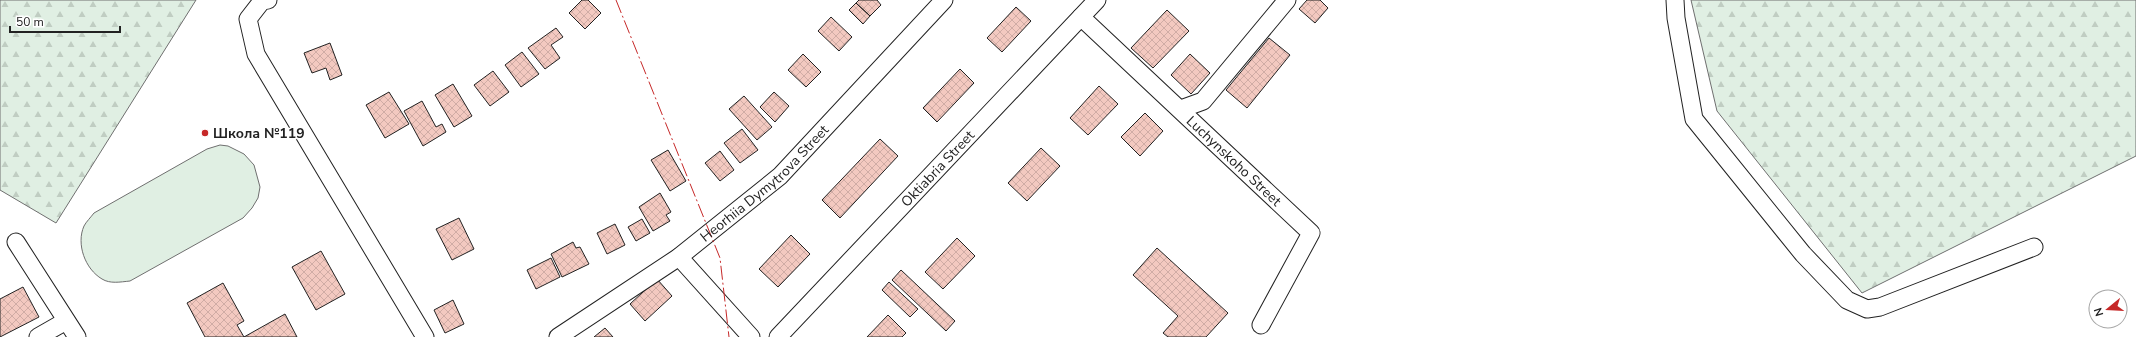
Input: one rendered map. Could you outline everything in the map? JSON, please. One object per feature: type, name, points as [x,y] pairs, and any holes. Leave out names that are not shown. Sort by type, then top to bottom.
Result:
[{"type":"street","name":"Heorhiia Dymytrova Street","points":[[558,337],[679,257],[780,176],[944,0]]},
{"type":"street","name":"Oktiabria Street","points":[[778,337],[1097,0]]},
{"type":"street","points":[[1181,110],[1203,102],[1287,0]]},
{"type":"street","points":[[1675,0],[1676,18],[1694,119],[1803,254],[1847,300],[1867,309],[1880,307],[2034,247]]},
{"type":"street","points":[[265,1],[248,19],[256,54],[425,337]]},
{"type":"street","name":"Luchynskoho Street","points":[[1081,17],[1311,233],[1261,325]]},
{"type":"street","points":[[16,242],[77,337]]},
{"type":"street","points":[[679,257],[750,337]]},
{"type":"street","points":[[38,337],[66,321]]},
{"type":"green space","points":[[0,0],[196,0],[56,223],[0,190]]},
{"type":"green space","points":[[1691,0],[2136,0],[2136,156],[1862,293],[1717,111]]},
{"type":"green space","points":[[220,145],[228,146],[244,154],[254,165],[260,187],[258,198],[243,218],[130,281],[108,282],[96,275],[87,263],[84,256],[81,240],[84,226],[94,213],[207,149]]},
{"type":"building","points":[[582,0],[588,0],[601,13],[585,29],[569,13]]},
{"type":"building","points":[[859,0],[877,0],[881,5],[870,16],[856,3]]},
{"type":"building","points":[[1307,0],[1320,0],[1328,8],[1315,23],[1299,9]]},
{"type":"building","points":[[856,3],[870,16],[863,24],[849,10]]},
{"type":"building","points":[[1016,7],[1031,21],[1002,52],[987,38]]},
{"type":"building","points":[[1167,10],[1189,31],[1153,68],[1131,48]]},
{"type":"building","points":[[831,17],[852,37],[839,51],[818,31]]},
{"type":"building","points":[[556,28],[563,37],[551,45],[560,58],[545,69],[528,48]]},
{"type":"building","points":[[1269,38],[1290,55],[1247,108],[1226,90]]},
{"type":"building","points":[[330,43],[342,75],[330,80],[326,68],[312,73],[304,53]]},
{"type":"building","points":[[522,52],[539,74],[521,87],[505,65]]},
{"type":"building","points":[[803,54],[821,72],[806,87],[788,70]]},
{"type":"building","points":[[1190,54],[1210,73],[1191,94],[1171,75]]},
{"type":"building","points":[[960,69],[974,83],[937,122],[923,108]]},
{"type":"building","points":[[493,71],[509,92],[490,106],[474,85]]},
{"type":"building","points":[[453,84],[472,116],[454,127],[435,95]]},
{"type":"building","points":[[1099,86],[1118,104],[1088,135],[1070,118]]},
{"type":"building","points":[[389,92],[409,124],[385,138],[366,105]]},
{"type":"building","points":[[774,92],[789,106],[775,122],[760,107]]},
{"type":"building","points":[[744,96],[772,127],[757,140],[729,109]]},
{"type":"building","points":[[422,101],[436,127],[442,124],[446,132],[423,146],[404,111]]},
{"type":"building","points":[[1145,113],[1163,131],[1140,156],[1121,137]]},
{"type":"building","points":[[742,129],[758,150],[740,163],[724,143]]},
{"type":"building","points":[[880,139],[898,156],[840,218],[822,200]]},
{"type":"building","points":[[1041,148],[1060,166],[1027,201],[1008,183]]},
{"type":"building","points":[[668,150],[686,181],[670,191],[651,160]]},
{"type":"building","points":[[720,151],[734,170],[720,181],[705,163]]},
{"type":"building","points":[[660,193],[671,212],[666,215],[670,221],[653,231],[639,207]]},
{"type":"building","points":[[459,218],[474,249],[452,260],[436,229]]},
{"type":"building","points":[[642,219],[650,233],[636,241],[628,227]]},
{"type":"building","points":[[615,224],[625,245],[607,254],[597,233]]},
{"type":"building","points":[[791,235],[810,254],[778,287],[759,269]]},
{"type":"building","points":[[957,238],[975,256],[943,289],[925,272]]},
{"type":"building","points":[[573,242],[576,248],[580,247],[589,264],[562,277],[551,254]]},
{"type":"building","points":[[1157,248],[1228,313],[1206,337],[1168,337],[1163,333],[1178,316],[1133,275]]},
{"type":"building","points":[[321,251],[345,294],[316,310],[292,267]]},
{"type":"building","points":[[551,258],[560,277],[536,289],[527,270]]},
{"type":"building","points":[[901,270],[955,321],[946,331],[892,280]]},
{"type":"building","points":[[657,279],[672,296],[645,321],[630,304]]},
{"type":"building","points":[[889,282],[918,309],[910,317],[882,290]]},
{"type":"building","points":[[223,283],[244,321],[237,325],[244,337],[205,337],[187,303]]},
{"type":"building","points":[[23,287],[39,317],[0,337],[0,299]]},
{"type":"building","points":[[453,300],[464,324],[445,333],[434,310]]},
{"type":"building","points":[[285,314],[297,337],[244,337]]},
{"type":"building","points":[[888,315],[906,333],[902,337],[867,337]]},
{"type":"building","points":[[605,328],[613,337],[594,337]]},
{"type":"power","points":[[616,0],[720,258],[729,337]]},
{"type":"place","name":"Школа №119","points":[[205,133]]}]
